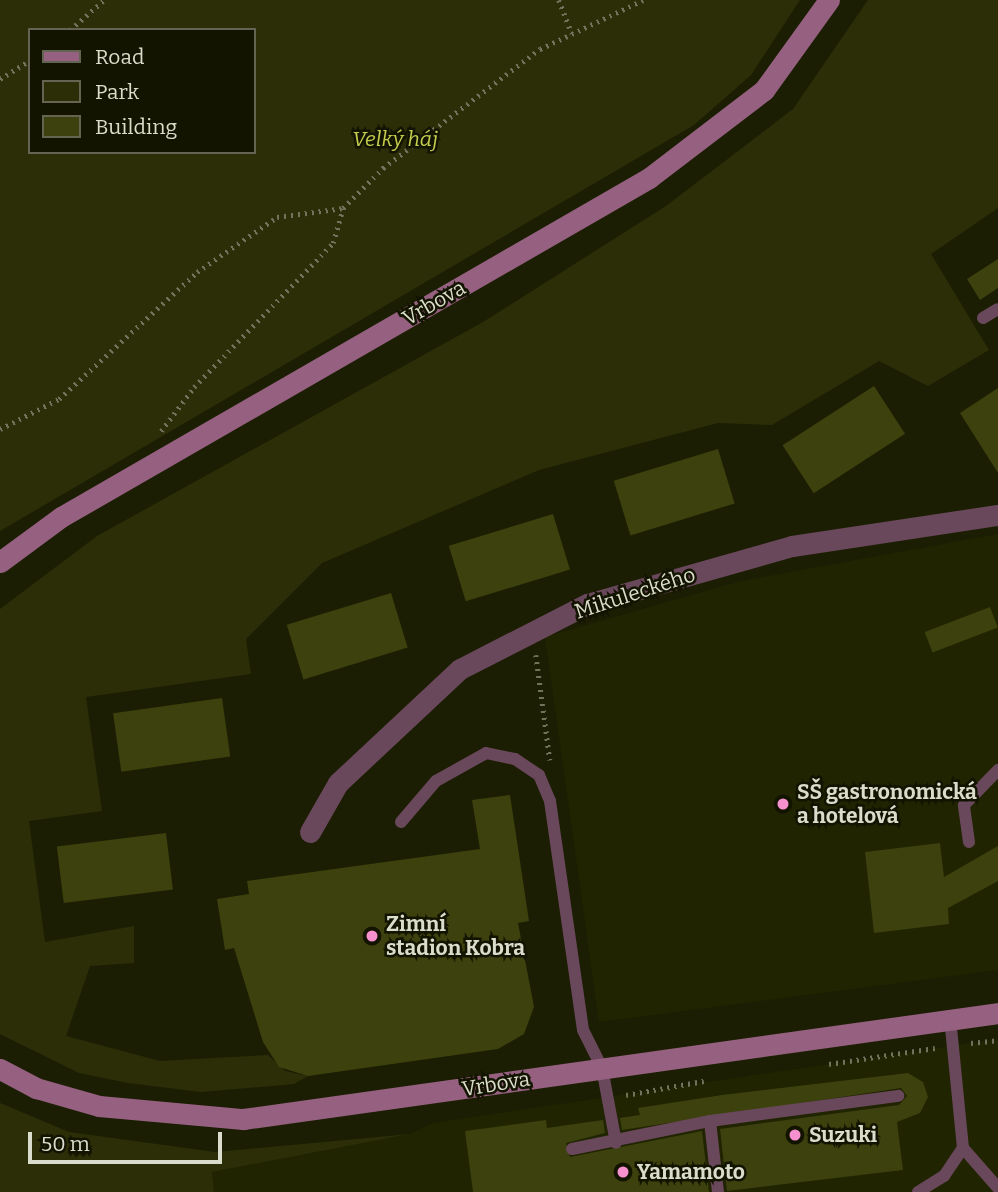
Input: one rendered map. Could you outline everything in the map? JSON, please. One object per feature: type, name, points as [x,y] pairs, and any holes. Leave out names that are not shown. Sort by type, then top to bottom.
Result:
[{"type":"main road","name":"Vrbova","points":[[0,562],[61,517],[649,178],[764,90],[829,0]]},
{"type":"main road","name":"Vrbova","points":[[0,1069],[36,1088],[99,1106],[243,1119],[998,1013]]},
{"type":"street","name":"Mikuleckého","points":[[310,832],[338,783],[460,669],[587,604],[792,546],[998,515]]},
{"type":"lane","points":[[983,318],[998,309]]},
{"type":"lane","points":[[401,822],[436,781],[486,753],[515,759],[539,775],[550,801],[583,1030],[603,1068],[616,1143]]},
{"type":"lane","points":[[969,842],[964,805],[998,770]]},
{"type":"lane","points":[[950,1018],[963,1148],[998,1188]]},
{"type":"lane","points":[[572,1149],[616,1143],[710,1121],[898,1096]]},
{"type":"lane","points":[[710,1121],[718,1192]]},
{"type":"lane","points":[[918,1192],[944,1175],[963,1148]]},
{"type":"path","points":[[72,28],[104,0]]},
{"type":"path","points":[[559,0],[572,34]]},
{"type":"path","points":[[159,433],[194,387],[333,243],[343,208],[457,107],[540,49],[643,0]]},
{"type":"path","points":[[0,79],[28,61]]},
{"type":"path","points":[[0,429],[59,398],[197,272],[277,217],[343,208]]},
{"type":"path","points":[[532,632],[552,757],[539,775]]},
{"type":"path","points":[[829,1064],[998,1040]]},
{"type":"path","points":[[608,1098],[704,1081]]},
{"type":"shaded area","name":"SŠ gastronomická a hotelová","points":[[998,534],[998,970],[599,1022],[545,637],[741,581]]},
{"type":"shaded area","points":[[998,1039],[998,1192],[214,1192],[212,1172],[410,1134],[433,1123]]},
{"type":"green space","name":"Velký háj","points":[[0,0],[800,0],[751,75],[694,125],[0,531]]},
{"type":"green space","points":[[868,0],[998,0],[998,208],[931,254],[989,350],[928,386],[879,361],[772,425],[718,423],[539,470],[322,563],[246,639],[251,674],[86,697],[102,811],[29,821],[45,942],[134,926],[134,963],[90,966],[66,1036],[160,1061],[268,1055],[285,1071],[308,1076],[294,1084],[201,1092],[128,1083],[79,1073],[0,1034],[0,609],[97,536],[483,322],[666,206],[793,109]]},
{"type":"green space","points":[[0,1103],[69,1132],[215,1152],[410,1134],[212,1172],[214,1192],[0,1192]]},
{"type":"building","points":[[998,259],[998,288],[980,300],[967,279]]},
{"type":"building","points":[[874,386],[905,434],[814,493],[783,445]]},
{"type":"building","points":[[998,388],[998,473],[960,413]]},
{"type":"building","points":[[718,449],[735,504],[630,535],[614,481]]},
{"type":"building","points":[[553,514],[570,569],[466,601],[449,546]]},
{"type":"building","points":[[391,593],[408,648],[303,679],[287,625]]},
{"type":"building","points":[[990,607],[998,628],[933,653],[925,632]]},
{"type":"building","points":[[222,698],[230,756],[121,772],[113,713]]},
{"type":"building","name":"Zimní stadion Kobra","points":[[510,795],[529,921],[518,923],[534,1007],[524,1034],[498,1049],[308,1076],[279,1067],[263,1042],[234,948],[225,950],[217,899],[249,894],[247,881],[480,849],[472,800]]},
{"type":"building","points":[[166,833],[173,890],[64,903],[57,846]]},
{"type":"building","points":[[940,843],[944,877],[998,846],[998,881],[948,908],[949,924],[874,933],[865,852]]},
{"type":"building","points":[[908,1073],[923,1082],[928,1097],[920,1113],[897,1122],[903,1170],[727,1191],[720,1129],[899,1105],[907,1096],[901,1088],[622,1130],[620,1118],[640,1115],[638,1108]]},
{"type":"building","points":[[546,1120],[547,1128],[603,1120],[605,1133],[566,1143],[570,1157],[702,1131],[709,1192],[473,1192],[465,1131]]},
{"type":"place","name":"SŠ gastronomická a hotelová","points":[[783,804]]},
{"type":"place","name":"Zimní stadion Kobra","points":[[372,936]]},
{"type":"place","name":"Suzuki","points":[[795,1135]]},
{"type":"place","name":"Yamamoto","points":[[623,1172]]}]
